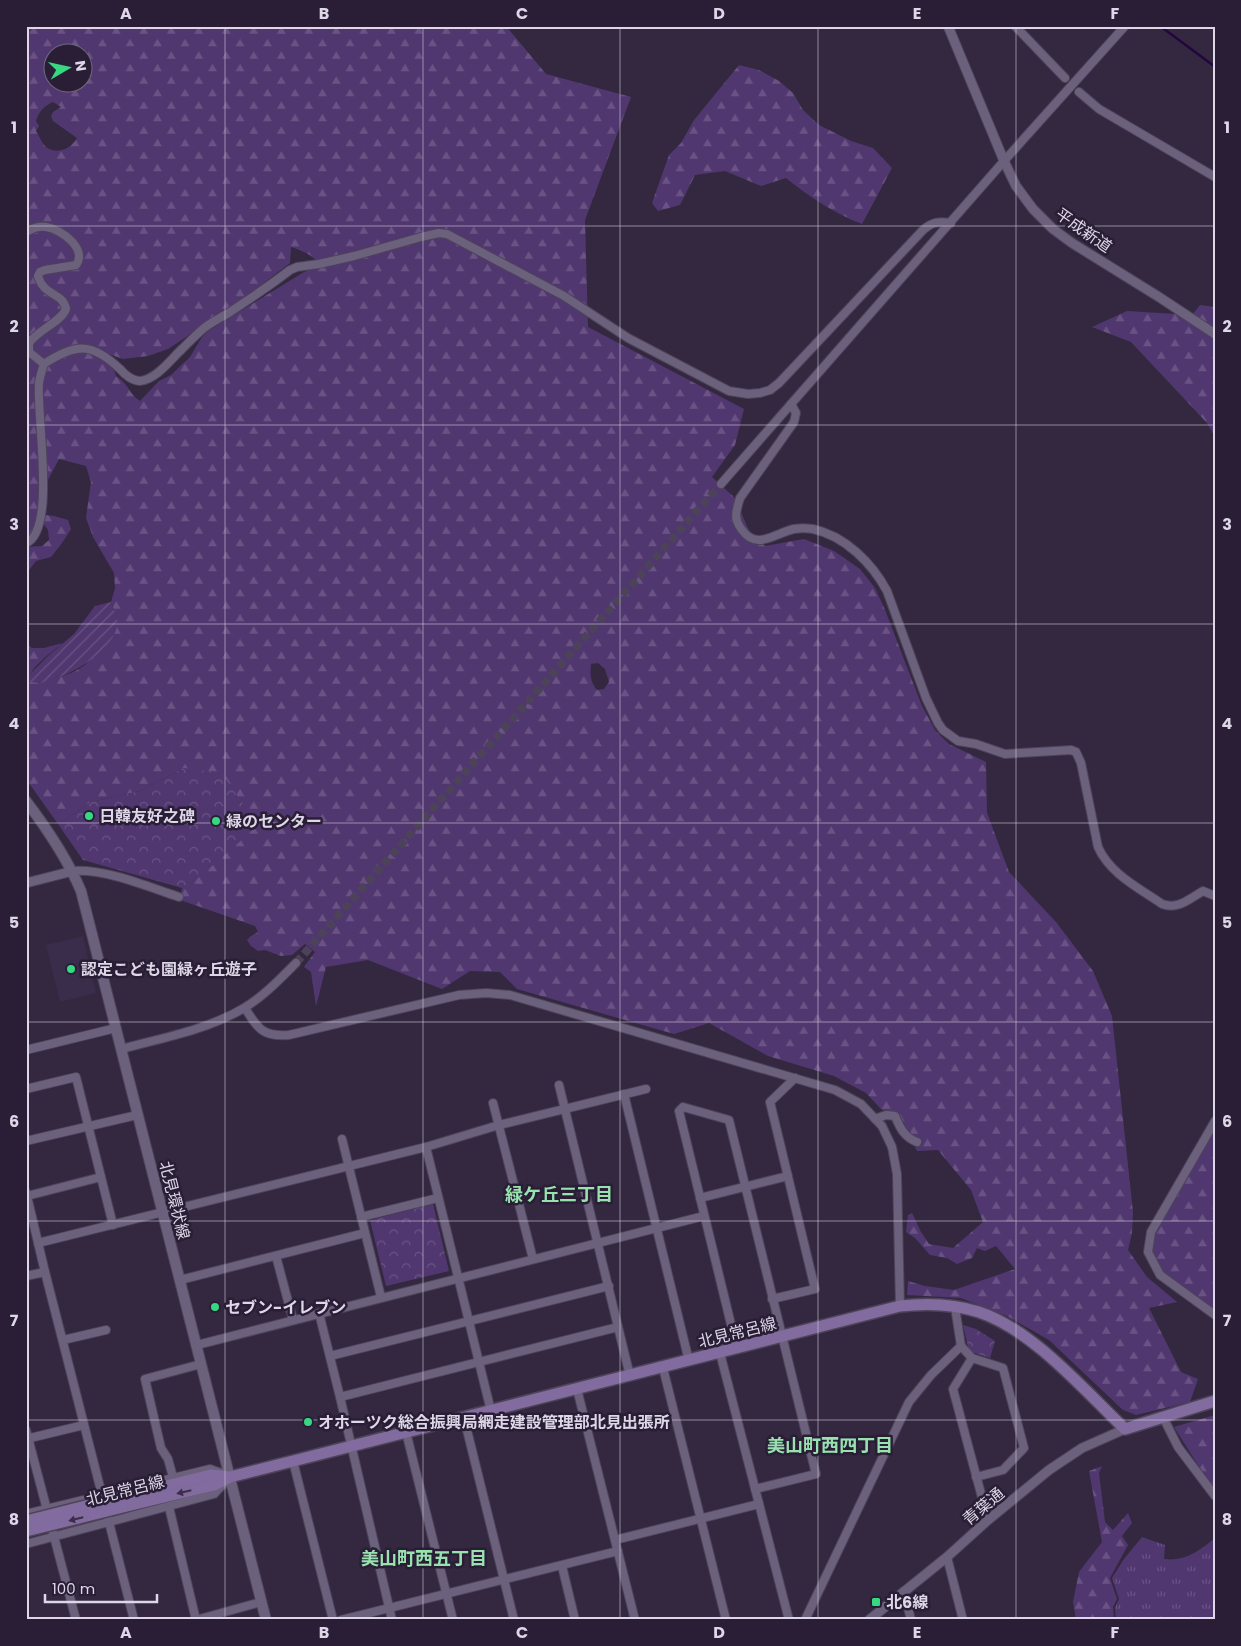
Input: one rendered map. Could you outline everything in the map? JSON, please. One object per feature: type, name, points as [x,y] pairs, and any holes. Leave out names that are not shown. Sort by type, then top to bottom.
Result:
[{"type":"main road","name":"北見環状線","points":[[26,801],[52,836],[73,871],[81,892],[266,1620]]},
{"type":"main road","name":"北見常呂線","points":[[26,1521],[214,1485],[230,1477],[900,1306],[932,1305],[955,1307],[978,1312],[996,1319],[1025,1336],[1050,1357],[1125,1429]]},
{"type":"main road","points":[[1125,1429],[1215,1401]]},
{"type":"main road","name":"北見常呂線","points":[[26,1531],[122,1502]]},
{"type":"street","name":"平成新道","points":[[948,26],[1004,161],[1022,194],[1033,209],[1053,229],[1215,334]]},
{"type":"street","points":[[1015,26],[1065,78]]},
{"type":"street","points":[[721,484],[1124,27]]},
{"type":"street","points":[[1079,92],[1098,109],[1215,177]]},
{"type":"street","points":[[26,543],[31,542],[36,536],[44,492],[39,390],[44,364],[63,352],[74,348],[88,349],[98,352],[110,360],[124,374],[140,381],[157,373],[166,366],[205,328],[297,267],[354,256],[439,233],[454,237],[564,296],[628,338],[729,391],[741,394],[754,394],[770,390],[779,383],[931,223],[941,221],[951,223]]},
{"type":"street","points":[[26,232],[33,228],[41,227],[55,230],[70,240],[80,254],[80,260],[76,265],[45,270],[40,272],[38,276],[42,287],[62,300],[66,309],[59,319],[37,333],[29,343],[29,352],[44,364]]},
{"type":"street","points":[[791,404],[796,413],[794,422],[740,498],[735,512],[735,518],[745,534],[755,540],[773,538],[794,528],[812,529],[842,541],[880,577],[926,698],[943,730],[958,741],[994,749],[1005,754],[1071,750],[1076,752],[1081,763],[1098,848],[1102,856],[1116,872],[1162,904],[1170,907],[1181,904],[1203,891],[1215,896]]},
{"type":"street","points":[[26,883],[73,871],[91,870],[142,884],[179,897]]},
{"type":"street","points":[[121,1048],[222,1020],[245,1008],[268,991],[296,963]]},
{"type":"street","points":[[245,1008],[265,1033],[275,1036],[306,1032],[459,995],[486,993],[510,995],[835,1090],[861,1104],[882,1126],[892,1147],[897,1174],[900,1306]]},
{"type":"street","points":[[26,1050],[116,1028]]},
{"type":"street","points":[[26,1089],[76,1077],[113,1225]]},
{"type":"street","points":[[772,1298],[815,1289],[770,1102],[796,1078]]},
{"type":"street","points":[[559,1085],[630,1376]]},
{"type":"street","points":[[38,1243],[426,1147],[499,1125],[646,1089]]},
{"type":"street","points":[[624,1094],[689,1361]]},
{"type":"street","points":[[493,1103],[533,1259]]},
{"type":"street","points":[[737,1349],[679,1111],[683,1107],[729,1120],[816,1474],[755,1489]]},
{"type":"street","points":[[875,1119],[886,1114],[895,1116],[902,1131],[909,1139],[917,1142]]},
{"type":"street","points":[[26,1141],[137,1115]]},
{"type":"street","points":[[1215,1121],[1151,1232],[1148,1252],[1160,1275],[1215,1315]]},
{"type":"street","points":[[342,1139],[381,1297]]},
{"type":"street","points":[[426,1147],[491,1411]]},
{"type":"street","points":[[700,1198],[788,1176]]},
{"type":"street","points":[[101,1177],[27,1194],[45,1272],[134,1620]]},
{"type":"street","points":[[362,1217],[438,1198]]},
{"type":"street","points":[[196,1345],[704,1216]]},
{"type":"street","points":[[180,1280],[365,1233]]},
{"type":"street","points":[[276,1256],[293,1320]]},
{"type":"street","points":[[26,1276],[45,1272]]},
{"type":"street","points":[[330,1356],[609,1286]]},
{"type":"street","points":[[955,1307],[961,1346],[972,1358],[1003,1368],[1024,1448],[1003,1470],[976,1478]]},
{"type":"street","points":[[319,1313],[392,1620]]},
{"type":"street","points":[[340,1397],[618,1327]]},
{"type":"street","points":[[63,1340],[106,1330]]},
{"type":"street","points":[[805,1620],[909,1402],[931,1375],[961,1346]]},
{"type":"street","points":[[720,1353],[789,1620]]},
{"type":"street","points":[[972,1358],[953,1389],[988,1520]]},
{"type":"street","points":[[173,1477],[168,1459],[161,1448],[145,1379],[202,1364]]},
{"type":"street","points":[[663,1368],[726,1620]]},
{"type":"street","points":[[577,1389],[635,1620]]},
{"type":"street","points":[[1163,1417],[1178,1448],[1215,1496]]},
{"type":"street","points":[[464,1418],[514,1620]]},
{"type":"street","points":[[27,1439],[84,1425]]},
{"type":"street","name":"青葉通","points":[[869,1620],[947,1557],[988,1520],[1049,1470],[1082,1448],[1125,1429]]},
{"type":"street","points":[[26,1430],[76,1620]]},
{"type":"street","points":[[406,1432],[452,1620]]},
{"type":"street","points":[[293,1461],[333,1620]]},
{"type":"street","points":[[26,1514],[210,1469],[230,1477],[214,1494],[26,1544]]},
{"type":"street","points":[[615,1540],[759,1504]]},
{"type":"street","points":[[169,1507],[196,1620],[261,1602]]},
{"type":"street","points":[[341,1620],[618,1551]]},
{"type":"street","points":[[947,1557],[963,1620]]},
{"type":"street","points":[[562,1566],[575,1620]]},
{"type":"street","points":[[904,1591],[911,1620]]},
{"type":"shaded area","name":"認定こども園緑ヶ丘遊子","points":[[83,936],[96,993],[60,1002],[46,945]]},
{"type":"green space","points":[[26,26],[506,26],[546,74],[631,97],[585,220],[588,327],[744,409],[735,445],[712,477],[735,498],[749,531],[765,546],[804,539],[834,551],[860,569],[875,588],[922,706],[935,730],[949,744],[986,762],[987,813],[1009,872],[1056,922],[1093,971],[1112,1016],[1133,1212],[1132,1233],[1128,1250],[1147,1277],[1177,1302],[1149,1308],[1181,1372],[1198,1379],[1190,1402],[1136,1415],[1123,1410],[1049,1340],[1007,1316],[961,1298],[907,1295],[908,1281],[925,1286],[954,1290],[1015,1269],[996,1246],[985,1251],[977,1248],[972,1258],[957,1264],[947,1258],[930,1255],[915,1238],[906,1232],[908,1215],[912,1213],[929,1244],[953,1248],[983,1222],[971,1190],[938,1150],[917,1151],[899,1113],[882,1110],[866,1093],[834,1076],[768,1056],[709,1023],[674,1034],[517,989],[500,972],[470,971],[442,989],[368,960],[326,967],[316,1006],[311,972],[304,967],[315,952],[305,944],[292,955],[281,956],[265,950],[258,951],[247,940],[258,932],[255,926],[180,900],[182,888],[188,886],[244,837],[184,768],[140,791],[91,802],[58,824],[26,779],[26,643],[32,648],[44,648],[63,643],[37,665],[29,676],[28,681],[51,680],[77,670],[89,661],[117,617],[111,602],[115,588],[114,573],[93,537],[86,518],[91,482],[86,466],[59,459],[42,491],[46,505],[46,515],[68,520],[71,529],[51,557],[36,561],[26,574],[26,547],[42,546],[49,540],[48,530],[43,523],[36,527],[29,537],[26,537]],"holes":[[[53,102],[61,107],[53,112],[51,116],[53,121],[77,138],[67,148],[58,151],[45,146],[36,131],[39,126],[36,121],[39,114],[42,109]],[[291,247],[308,254],[321,266],[304,272],[208,331],[202,337],[190,357],[171,375],[159,381],[140,401],[124,382],[116,376],[109,354],[123,359],[148,356],[168,349],[239,302],[290,263]],[[598,663],[605,669],[609,682],[604,689],[597,690],[592,681],[591,664]]]},
{"type":"green space","points":[[739,65],[759,70],[779,81],[793,93],[803,110],[819,125],[851,141],[873,148],[892,168],[862,224],[822,204],[786,178],[761,186],[725,171],[695,175],[680,205],[658,211],[652,203],[669,155],[681,143],[694,120]]},
{"type":"green space","points":[[1200,305],[1215,307],[1215,437],[1207,423],[1131,342],[1092,327],[1127,311],[1192,315]]},
{"type":"green space","points":[[111,602],[117,617],[116,629],[111,640],[102,651],[77,669],[63,676],[39,683],[28,681],[28,676],[74,634],[95,606]]},
{"type":"green space","points":[[184,768],[222,773],[251,816],[244,838],[188,887],[182,888],[83,860],[58,824],[91,802],[140,791]]},
{"type":"green space","points":[[1215,1129],[1215,1312],[1159,1271],[1151,1254],[1153,1235]]},
{"type":"green space","points":[[433,1204],[449,1271],[386,1286],[370,1220]]},
{"type":"green space","points":[[963,1325],[976,1329],[995,1341],[990,1358],[969,1351]]},
{"type":"green space","points":[[1215,1415],[1215,1492],[1174,1427]]},
{"type":"green space","points":[[1102,1466],[1099,1473],[1105,1522],[1113,1530],[1128,1513],[1132,1523],[1122,1536],[1128,1545],[1110,1578],[1117,1599],[1113,1607],[1114,1620],[1076,1620],[1073,1602],[1079,1572],[1102,1542],[1089,1471]]},
{"type":"green space","points":[[1142,1537],[1165,1545],[1164,1559],[1185,1557],[1215,1538],[1215,1620],[1116,1620],[1115,1608],[1119,1599],[1112,1578],[1124,1559]]},
{"type":"waterway","points":[[1160,26],[1214,66]]},
{"type":"tunnel","points":[[296,963],[721,484]]},
{"type":"place","name":"日韓友好之碑","points":[[89,816]]},
{"type":"place","name":"緑のセンター","points":[[216,821]]},
{"type":"place","name":"認定こども園緑ヶ丘遊子","points":[[71,969]]},
{"type":"place","name":"セブン-イレブン","points":[[215,1307]]},
{"type":"place","name":"オホーツク総合振興局網走建設管理部北見出張所","points":[[308,1422]]},
{"type":"place","name":"北6線","points":[[876,1602]]},
{"type":"district","name":"緑ケ丘三丁目","points":[[559,1195]]},
{"type":"district","name":"美山町西四丁目","points":[[830,1446]]},
{"type":"district","name":"美山町西五丁目","points":[[424,1559]]}]
